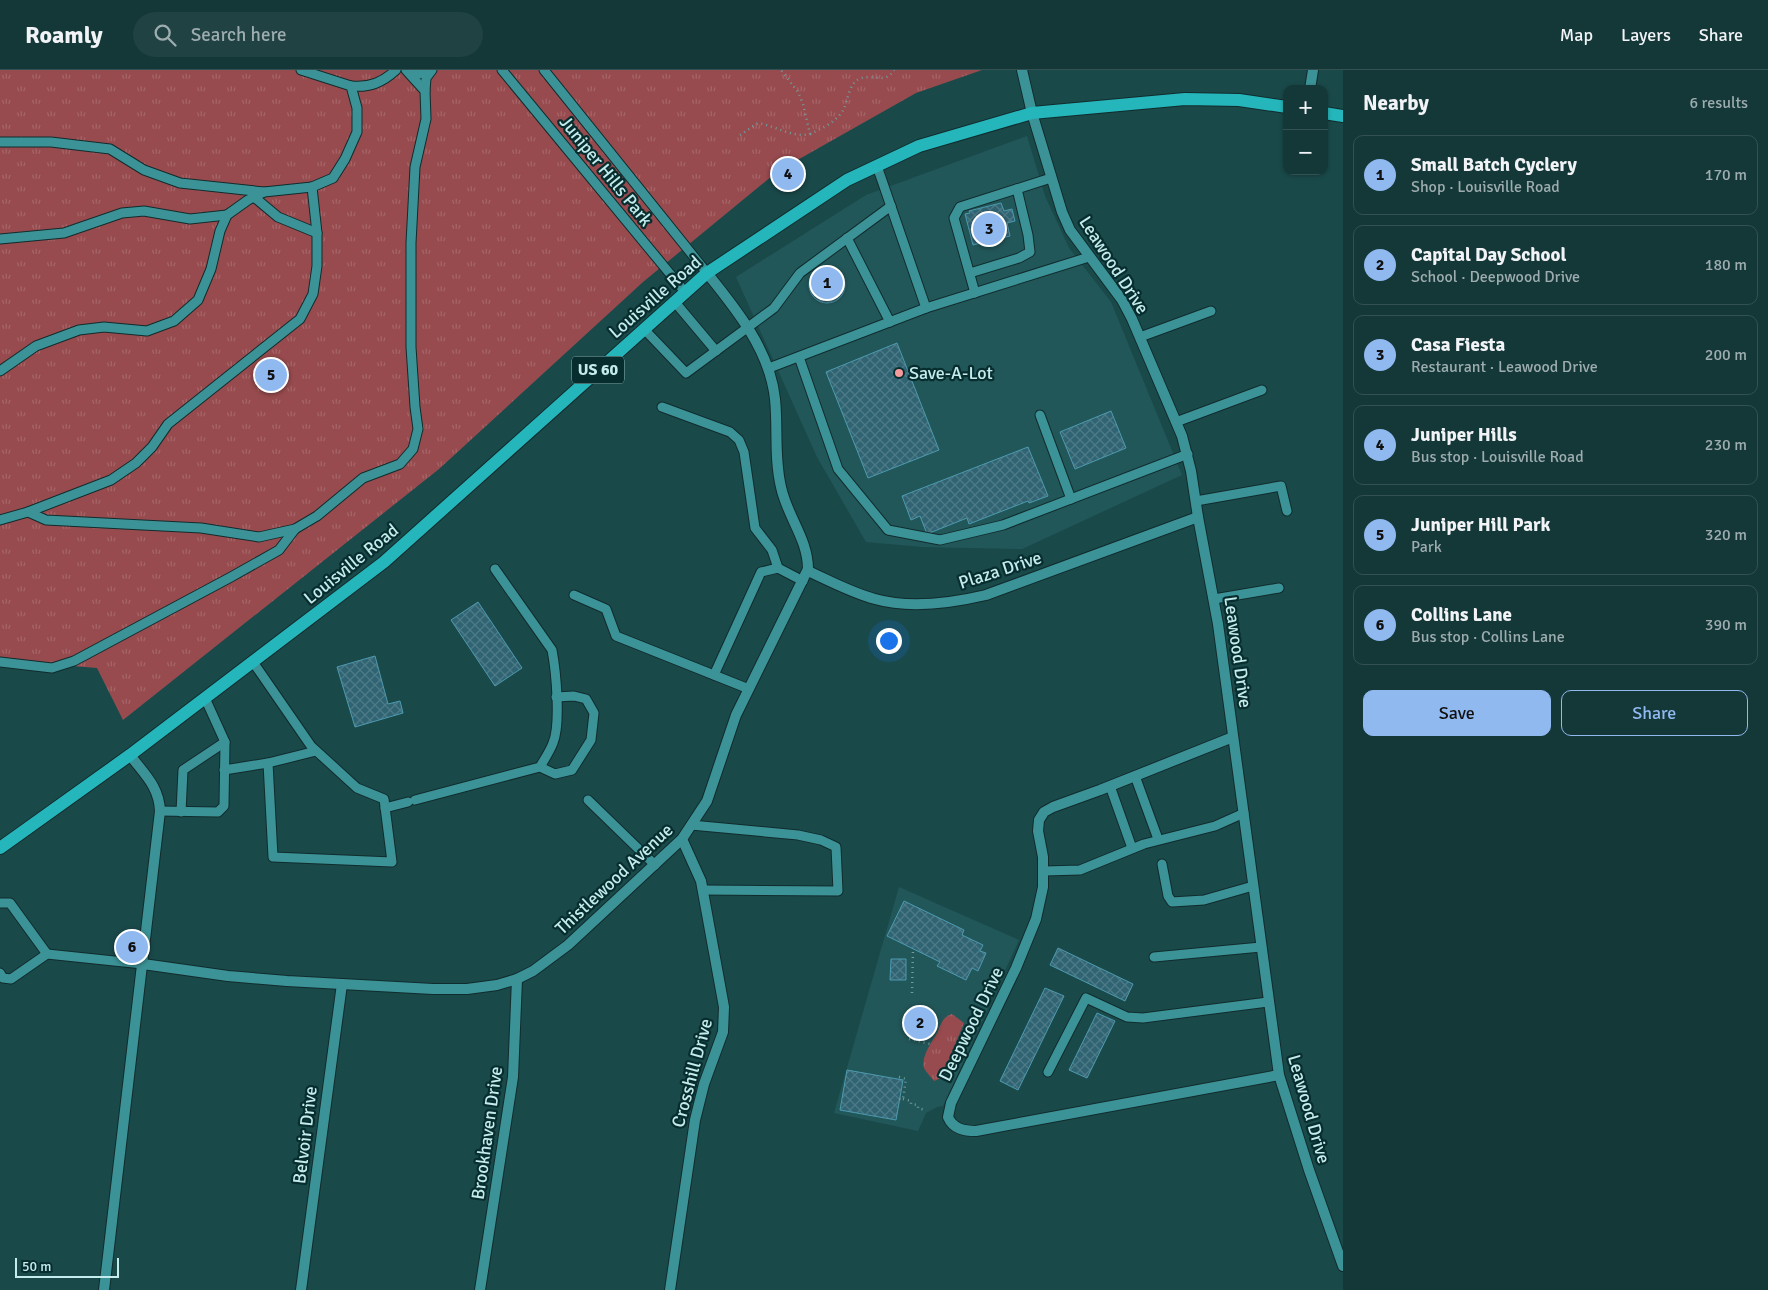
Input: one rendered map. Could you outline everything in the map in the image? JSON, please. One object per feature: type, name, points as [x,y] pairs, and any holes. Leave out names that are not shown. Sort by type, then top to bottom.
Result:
[{"type":"main road","name":"Louisville Road","points":[[0,848],[130,755],[384,562],[674,301],[708,273],[847,180],[919,146],[1032,113],[1185,98],[1239,100],[1283,106]]},
{"type":"main road","points":[[1328,114],[1343,116]]},
{"type":"street","name":"Leawood Drive","points":[[1022,70],[1032,113],[1062,212],[1070,230],[1122,300],[1140,337],[1188,454],[1214,599],[1279,1075],[1309,1170],[1343,1266]]},
{"type":"street","points":[[1311,85],[1313,70]]},
{"type":"street","points":[[708,273],[726,295],[747,327],[769,368],[775,400],[776,451],[780,486],[785,503],[805,545],[808,557],[808,571]]},
{"type":"street","name":"Plaza Drive","points":[[808,571],[854,592],[882,601],[913,603],[964,600],[986,595],[1198,516]]},
{"type":"street","name":"Thistlewood Avenue","points":[[143,964],[258,979],[433,989],[467,989],[496,985],[517,979],[533,971],[568,945],[682,839],[707,801],[736,715],[808,571]]},
{"type":"street","name":"Deepwood Drive","points":[[1233,737],[1044,812],[1039,820],[1038,831],[1044,871],[1040,903],[1030,935],[951,1103],[948,1117],[955,1127],[976,1131],[1279,1075]]},
{"type":"street","points":[[104,1290],[160,811],[159,799],[155,788],[130,755]]},
{"type":"street","name":"Crosshill Drive","points":[[670,1290],[694,1120],[704,1084],[723,1032],[724,1007],[701,881],[682,839]]},
{"type":"street","name":"Brookhaven Drive","points":[[480,1290],[513,1077],[517,979]]},
{"type":"street","name":"Belvoir Drive","points":[[301,1290],[342,984]]},
{"type":"lane","points":[[301,70],[352,86],[365,87],[388,78],[396,70]]},
{"type":"lane","points":[[406,70],[425,91]]},
{"type":"lane","points":[[412,70],[419,74],[426,70]]},
{"type":"lane","points":[[28,512],[46,520],[201,528],[258,537],[295,529],[317,516],[363,478],[400,464],[413,449],[418,429],[411,347],[411,243],[415,167],[426,119],[426,78],[432,70]]},
{"type":"lane","name":"Juniper Hills Park","points":[[502,70],[685,292]]},
{"type":"lane","name":"Juniper Hills Park","points":[[544,70],[708,273]]},
{"type":"lane","points":[[0,142],[51,142],[110,149],[144,170],[180,183],[264,192],[312,187],[333,178],[345,159],[357,132],[357,108],[352,86]]},
{"type":"lane","points":[[878,166],[926,308]]},
{"type":"lane","points":[[975,293],[954,218],[960,206],[1051,178]]},
{"type":"lane","points":[[0,520],[28,512],[111,480],[136,464],[152,447],[168,424],[300,319],[313,294],[317,266],[317,233],[312,187]]},
{"type":"lane","points":[[970,273],[1018,258],[1030,252],[1028,235],[1016,189]]},
{"type":"lane","points":[[0,239],[64,233],[122,213],[144,211],[190,219],[227,215],[264,192]]},
{"type":"lane","points":[[254,197],[278,217],[317,233]]},
{"type":"lane","points":[[644,329],[686,373],[774,308],[800,273],[891,206]]},
{"type":"lane","points":[[0,371],[36,346],[78,330],[104,327],[147,331],[174,321],[198,300],[211,269],[220,231],[227,215]]},
{"type":"lane","points":[[847,238],[890,322]]},
{"type":"lane","points":[[769,368],[926,308],[1089,257]]},
{"type":"lane","points":[[674,301],[716,351]]},
{"type":"lane","points":[[1140,337],[1211,311]]},
{"type":"lane","points":[[799,357],[838,469],[888,530],[940,540],[1003,525],[1188,454]]},
{"type":"lane","points":[[1176,422],[1262,390]]},
{"type":"lane","points":[[662,407],[730,432],[739,440],[744,452],[755,528],[772,550],[778,568]]},
{"type":"lane","points":[[1040,416],[1071,499]]},
{"type":"lane","points":[[1196,501],[1281,486],[1286,511]]},
{"type":"lane","points":[[0,662],[52,668],[74,661],[279,550],[295,529]]},
{"type":"lane","points":[[714,675],[760,572],[778,568],[803,581]]},
{"type":"lane","points":[[494,569],[552,650],[557,710],[554,742],[540,767]]},
{"type":"lane","points":[[1214,599],[1279,588]]},
{"type":"lane","points":[[574,595],[606,609],[616,636],[749,690]]},
{"type":"lane","points":[[253,662],[311,746],[357,788],[384,799],[392,862],[273,857],[268,763]]},
{"type":"lane","points":[[385,808],[540,767],[555,774],[572,770],[591,740],[594,713],[586,699],[574,696],[556,697]]},
{"type":"lane","points":[[160,811],[218,812],[224,806],[225,742],[205,698]]},
{"type":"lane","points":[[181,812],[184,770],[225,742]]},
{"type":"lane","points":[[224,770],[268,763],[316,751]]},
{"type":"lane","points":[[1135,776],[1158,840]]},
{"type":"lane","points":[[1110,786],[1132,848]]},
{"type":"lane","points":[[588,800],[655,865]]},
{"type":"lane","points":[[1044,871],[1080,870],[1132,848],[1215,826],[1244,813]]},
{"type":"lane","points":[[691,825],[798,835],[821,840],[836,847],[838,891],[703,890]]},
{"type":"lane","points":[[1162,864],[1168,896],[1172,902],[1204,900],[1253,886]]},
{"type":"lane","points":[[0,902],[10,903],[47,954]]},
{"type":"lane","points":[[1154,958],[1261,947]]},
{"type":"lane","points":[[0,974],[3,978],[11,979],[47,954],[143,964]]},
{"type":"lane","points":[[1048,1072],[1086,998],[1128,1017],[1143,1018],[1268,1002]]},
{"type":"path","points":[[781,70],[798,92],[803,104],[810,134]]},
{"type":"path","points":[[740,135],[758,123],[802,136],[820,130],[839,116],[845,106],[852,86],[858,79],[888,77],[894,70]]},
{"type":"path","points":[[912,993],[913,949]]},
{"type":"path","points":[[909,1039],[930,1044]]},
{"type":"path","points":[[899,1077],[906,1079],[901,1099],[911,1101],[911,1104],[918,1105],[918,1108],[925,1110]]},
{"type":"shaded area","points":[[1027,136],[1045,196],[1069,248],[1111,302],[1182,475],[1022,549],[923,547],[866,542],[817,457],[736,277],[866,195]]},
{"type":"shaded area","points":[[899,887],[1019,940],[943,1106],[926,1113],[918,1131],[834,1113]]},
{"type":"green space","points":[[0,70],[982,70],[916,93],[778,171],[643,282],[439,469],[123,720],[97,668],[0,660]]},
{"type":"green space","points":[[952,1014],[964,1023],[941,1078],[934,1081],[924,1068],[924,1059],[943,1020]]},
{"type":"building","points":[[1001,203],[1004,211],[1012,209],[1015,221],[1007,223],[1010,236],[973,245],[965,214],[970,213],[969,211]]},
{"type":"building","points":[[827,267],[840,272],[845,285],[840,298],[827,303],[814,298],[809,285],[814,272]]},
{"type":"building","points":[[897,343],[939,450],[868,478],[826,372]]},
{"type":"building","points":[[1111,411],[1126,448],[1075,469],[1060,432]]},
{"type":"building","points":[[1028,447],[1048,496],[1029,503],[1028,501],[969,524],[967,518],[927,534],[920,516],[911,520],[902,496]]},
{"type":"building","points":[[478,602],[522,668],[495,686],[451,620]]},
{"type":"building","points":[[375,656],[388,704],[400,701],[403,713],[355,727],[337,667]]},
{"type":"building","points":[[904,901],[964,930],[962,935],[983,945],[980,951],[986,953],[978,971],[972,968],[966,980],[937,966],[940,962],[887,936]]},
{"type":"building","points":[[1058,948],[1133,984],[1125,1001],[1050,965]]},
{"type":"building","points":[[891,959],[906,959],[906,980],[890,980]]},
{"type":"building","points":[[1045,988],[1064,996],[1018,1090],[1000,1081]]},
{"type":"building","points":[[1097,1013],[1115,1021],[1087,1078],[1069,1070]]},
{"type":"building","points":[[847,1070],[903,1080],[896,1120],[840,1110]]},
{"type":"place","name":"Juniper Hills","points":[[788,174]]},
{"type":"place","name":"Casa Fiesta","points":[[989,229]]},
{"type":"place","name":"Small Batch Cyclery","points":[[827,283]]},
{"type":"place","name":"Save-A-Lot","points":[[899,373]]},
{"type":"place","name":"Juniper Hill Park","points":[[271,375]]},
{"type":"place","name":"Collins Lane","points":[[132,947]]},
{"type":"place","name":"Capital Day School","points":[[920,1023]]}]
